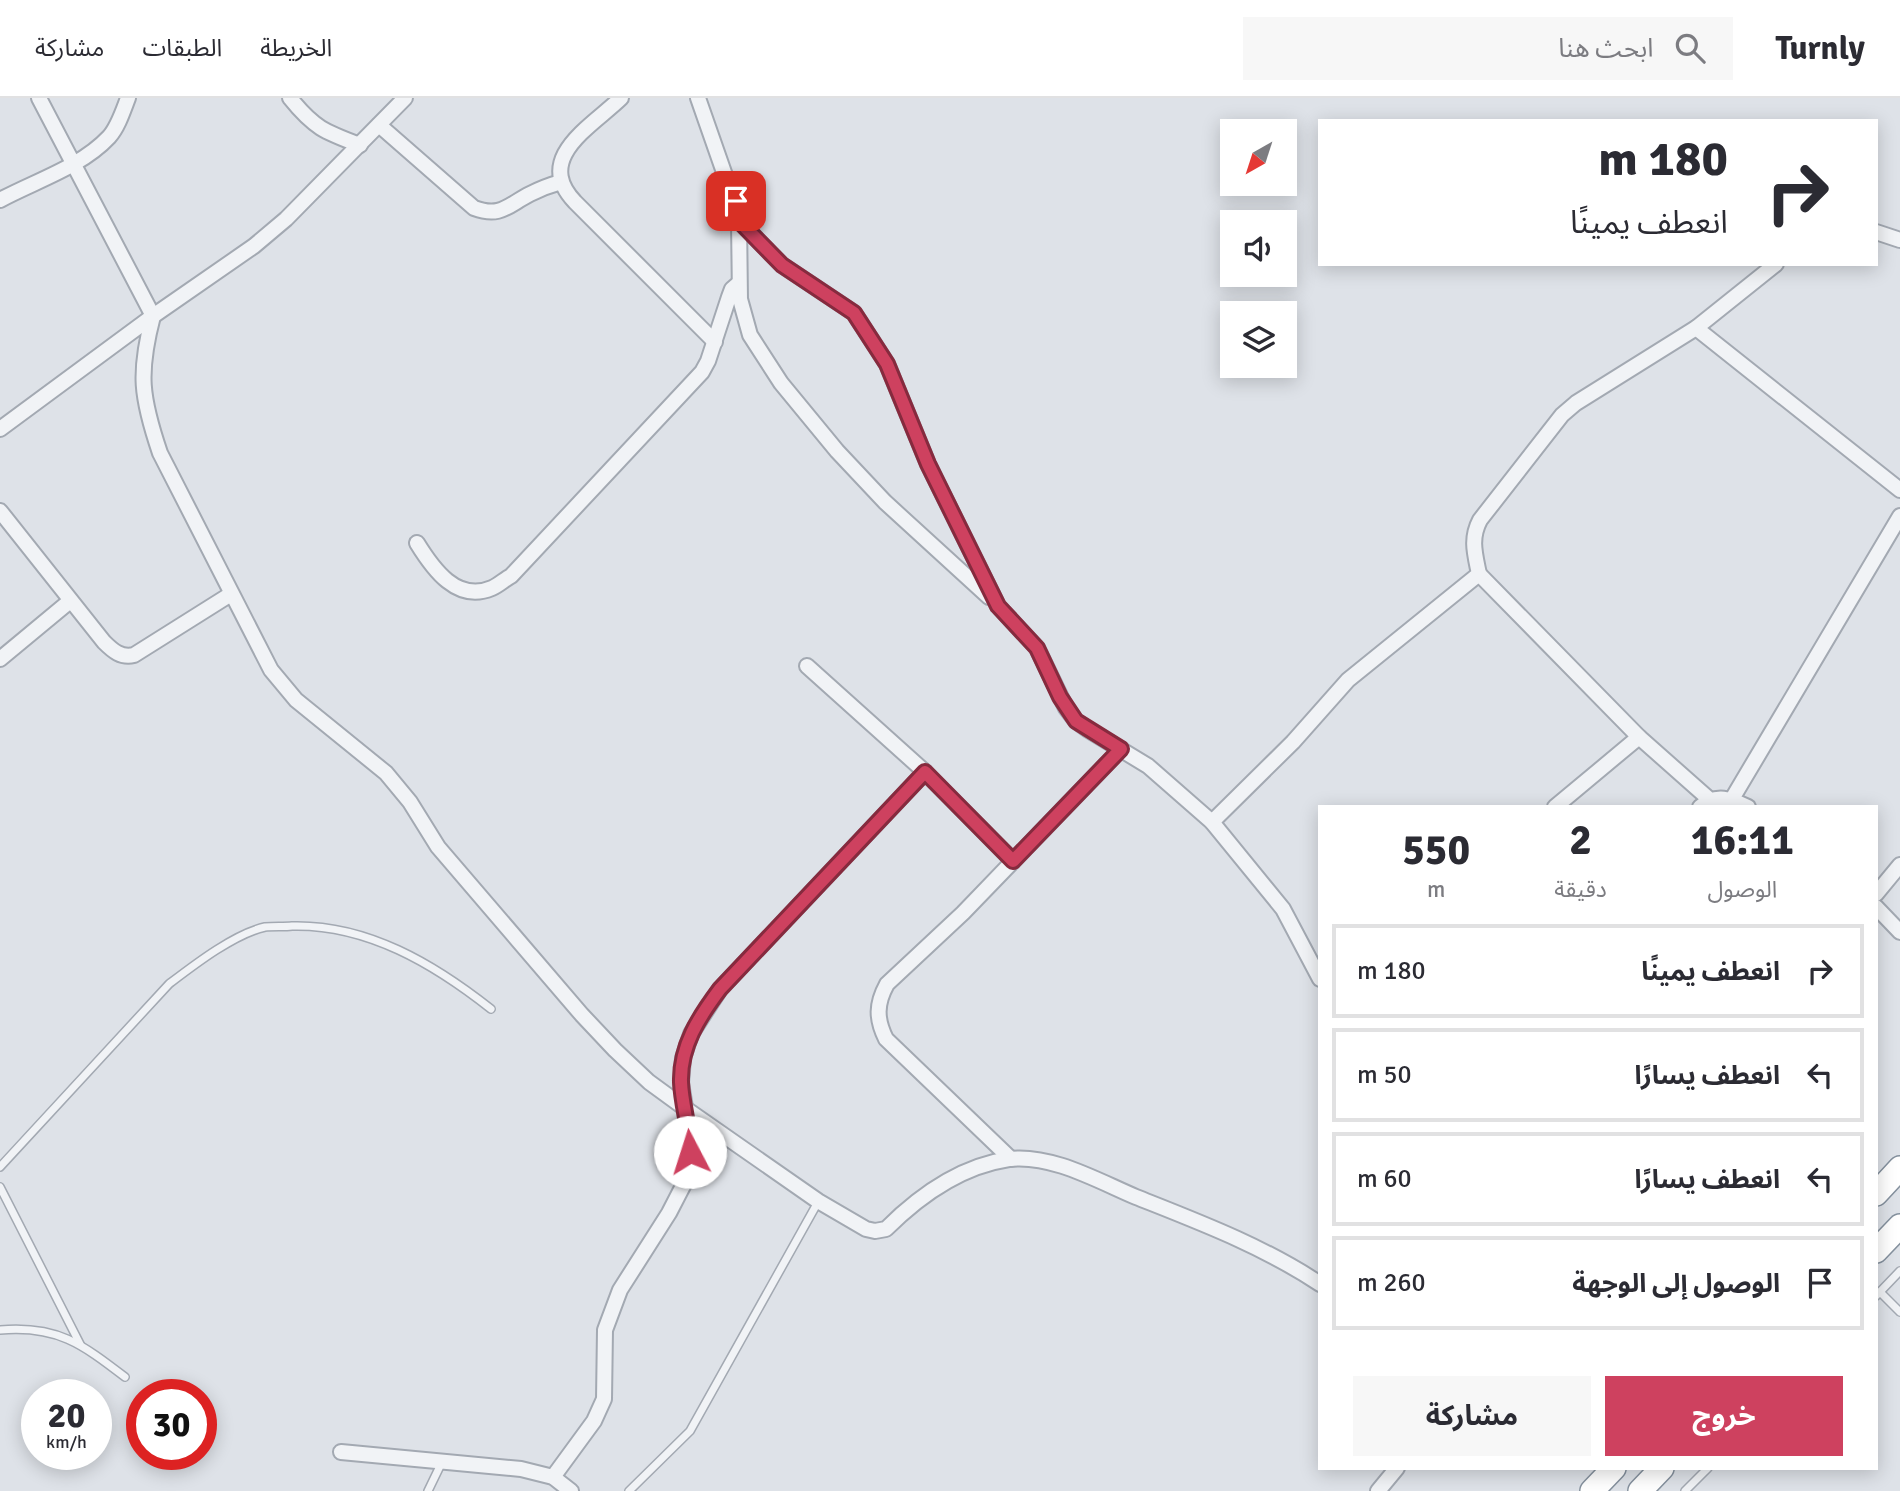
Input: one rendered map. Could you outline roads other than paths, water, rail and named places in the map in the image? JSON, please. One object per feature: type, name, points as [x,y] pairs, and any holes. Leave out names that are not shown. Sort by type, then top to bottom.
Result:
[{"type":"highway","points":[[1878,1191],[1890,1175]]},
{"type":"highway","points":[[1878,1249],[1900,1226]]},
{"type":"highway","points":[[1592,1491],[1612,1470]]},
{"type":"highway","points":[[1640,1491],[1660,1470]]},
{"type":"street","points":[[39,98],[153,316],[144,352],[143,396],[149,422],[160,453],[271,670],[296,700],[386,773],[410,802],[438,847],[582,1015],[649,1082],[685,1110],[818,1201],[866,1229],[886,1229],[940,1184],[980,1167],[1011,1159],[1046,1162],[1089,1177],[1250,1244],[1318,1283]]},
{"type":"street","points":[[0,200],[73,163],[109,137],[116,128],[128,98]]},
{"type":"street","points":[[290,98],[314,125],[329,134],[360,145]]},
{"type":"street","points":[[0,429],[153,316],[254,246],[286,219],[405,98]]},
{"type":"street","points":[[621,98],[568,146],[562,157],[561,182],[566,193],[715,342]]},
{"type":"street","points":[[698,98],[736,201],[743,315],[750,335],[764,359],[801,410],[885,502],[998,606],[1037,648],[1060,697],[1076,721],[1149,766],[1212,822],[1283,909],[1318,975]]},
{"type":"street","points":[[379,125],[474,208],[488,213],[499,211],[527,195],[561,182]]},
{"type":"street","points":[[739,221],[782,265],[854,313],[887,364],[928,464],[998,606]]},
{"type":"street","points":[[1878,233],[1900,240]]},
{"type":"street","points":[[1744,805],[1732,799],[1716,797],[1704,803],[1479,574],[1472,541],[1480,520],[1562,415],[1576,403],[1696,328],[1774,266]]},
{"type":"street","points":[[417,543],[434,570],[453,586],[472,592],[492,588],[511,576],[694,382],[708,360],[732,289],[739,283]]},
{"type":"street","points":[[1696,328],[1900,490]]},
{"type":"street","points":[[0,511],[104,642],[113,651],[126,657],[134,656],[231,594]]},
{"type":"street","points":[[1732,799],[1900,516]]},
{"type":"street","points":[[1212,822],[1293,742],[1348,680],[1479,574]]},
{"type":"street","points":[[0,659],[69,601]]},
{"type":"street","points":[[807,666],[925,772],[1013,861]]},
{"type":"street","points":[[1557,805],[1639,737]]},
{"type":"street","points":[[1011,1159],[886,1040],[877,1012],[880,997],[887,984],[963,913],[1121,749]]},
{"type":"street","points":[[553,1477],[594,1421],[604,1399],[605,1330],[620,1290],[680,1196],[685,1182],[689,1166],[690,1138],[681,1083],[683,1058],[691,1034],[720,989],[925,772]]},
{"type":"street","points":[[1878,892],[1900,865]]},
{"type":"street","points":[[1878,909],[1900,932]]},
{"type":"street","points":[[341,1452],[521,1469],[553,1477],[571,1491]]},
{"type":"street","points":[[1378,1491],[1395,1470]]},
{"type":"lane","points":[[0,1167],[169,984],[231,942],[265,927],[310,926],[347,931],[402,950],[457,982],[491,1009]]},
{"type":"lane","points":[[0,1187],[80,1344]]},
{"type":"lane","points":[[629,1491],[690,1431],[818,1201]]},
{"type":"lane","points":[[1900,1271],[1878,1294],[1900,1312]]},
{"type":"lane","points":[[0,1330],[32,1329],[64,1336],[80,1344],[125,1377]]},
{"type":"lane","points":[[428,1491],[442,1461]]},
{"type":"lane","points":[[1685,1491],[1706,1470]]}]
